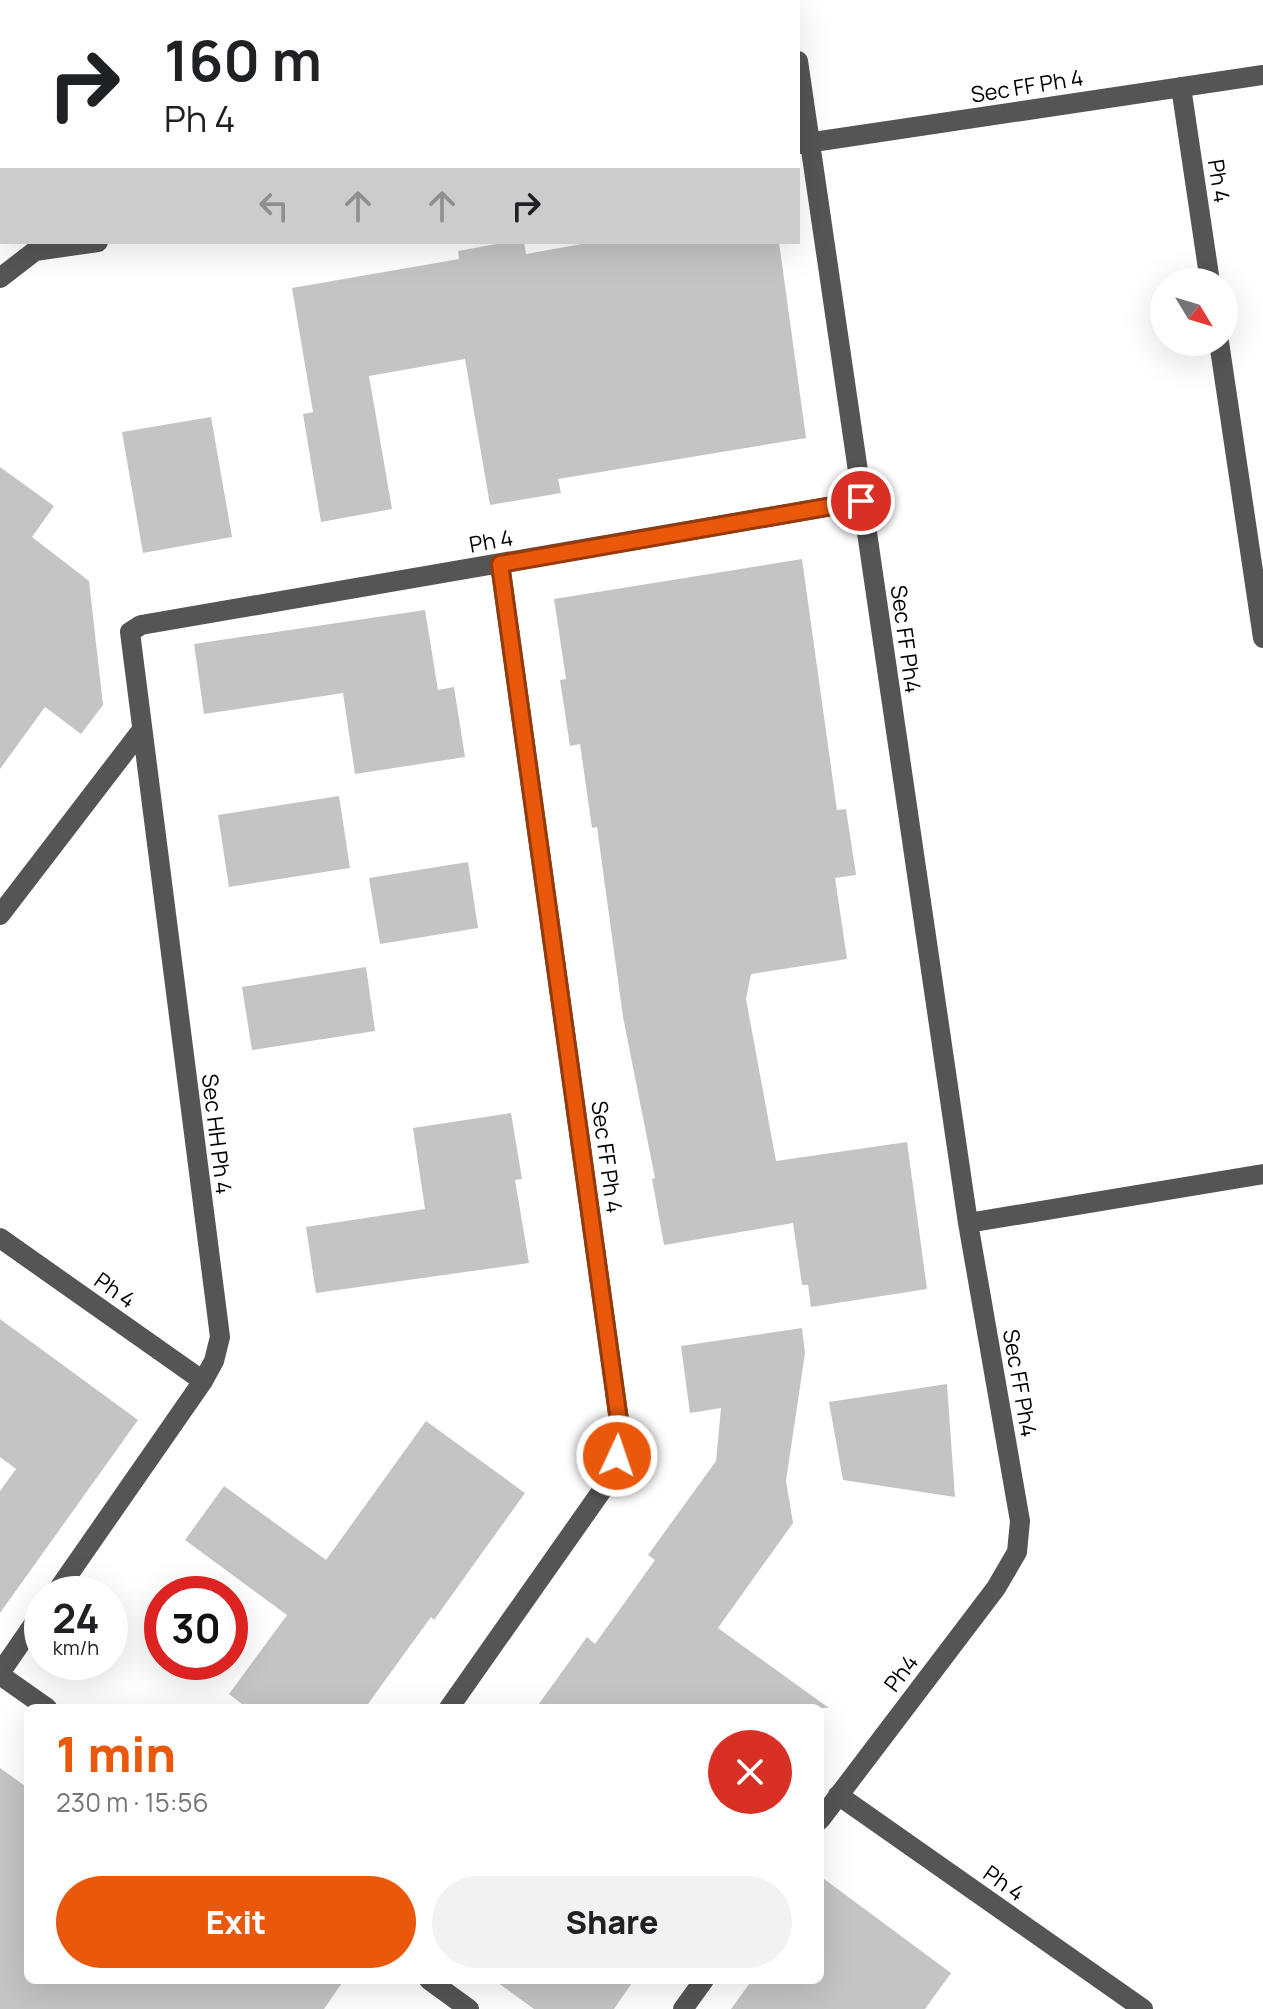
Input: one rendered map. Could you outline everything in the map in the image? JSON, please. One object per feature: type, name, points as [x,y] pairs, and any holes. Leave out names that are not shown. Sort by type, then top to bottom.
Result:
[{"type":"street","name":"Sec FF Ph 4","points":[[804,144],[1263,75]]},
{"type":"street","name":"Ph 4","points":[[1181,87],[1208,268]]},
{"type":"street","name":"Sec FF Ph4","points":[[800,89],[804,144],[861,501],[968,1223],[1020,1521],[1017,1552]]},
{"type":"street","points":[[0,278],[35,251],[84,244]]},
{"type":"street","points":[[1221,356],[1263,638]]},
{"type":"street","name":"Ph 4","points":[[130,632],[141,625],[861,501]]},
{"type":"street","name":"Sec FF Ph 4","points":[[452,1704],[610,1479],[620,1428],[500,564]]},
{"type":"street","name":"Sec HH Ph 4","points":[[68,1576],[203,1381],[214,1361],[220,1337],[130,632]]},
{"type":"street","points":[[0,915],[141,731]]},
{"type":"street","points":[[968,1223],[1263,1174]]},
{"type":"street","name":"Ph 4","points":[[0,1238],[203,1381]]},
{"type":"street","name":"Ph4","points":[[824,1814],[996,1588],[1017,1552]]},
{"type":"street","points":[[24,1639],[0,1674],[41,1704]]},
{"type":"street","name":"Ph 4","points":[[838,1795],[1143,2009]]},
{"type":"street","points":[[435,1984],[469,2009]]},
{"type":"street","points":[[683,2009],[701,1984]]},
{"type":"building","points":[[496,244],[524,244],[526,254],[582,244],[779,244],[806,438],[558,479],[561,493],[490,505],[465,359],[369,376],[392,509],[321,522],[303,414],[313,412],[292,288],[459,259],[458,251]]},
{"type":"building","points":[[211,417],[232,537],[143,553],[122,432]]},
{"type":"building","points":[[0,467],[54,506],[32,537],[89,581],[103,705],[81,734],[45,707],[0,769]]},
{"type":"building","points":[[802,559],[837,810],[846,809],[856,875],[835,878],[847,959],[751,974],[746,999],[776,1161],[907,1142],[927,1289],[811,1307],[808,1285],[802,1285],[793,1223],[664,1245],[652,1179],[655,1178],[623,1017],[597,827],[592,828],[580,744],[570,746],[560,680],[566,679],[554,599]]},
{"type":"building","points":[[425,610],[438,690],[454,687],[465,757],[355,774],[343,693],[204,714],[194,644]]},
{"type":"building","points":[[339,796],[350,868],[229,887],[218,815]]},
{"type":"building","points":[[468,862],[478,928],[380,944],[369,878]]},
{"type":"building","points":[[366,967],[375,1031],[252,1050],[242,987]]},
{"type":"building","points":[[511,1113],[522,1179],[515,1180],[529,1263],[316,1293],[306,1227],[425,1209],[413,1128]]},
{"type":"building","points":[[0,1319],[138,1420],[0,1613],[0,1491],[16,1469],[0,1457]]},
{"type":"building","points":[[802,1328],[805,1353],[786,1481],[793,1523],[718,1628],[823,1704],[539,1704],[587,1637],[595,1644],[655,1560],[648,1555],[716,1461],[721,1408],[690,1413],[681,1346]]},
{"type":"building","points":[[947,1384],[955,1497],[843,1480],[829,1402]]},
{"type":"building","points":[[426,1421],[525,1493],[434,1620],[431,1617],[368,1704],[242,1704],[229,1694],[239,1680],[248,1680],[248,1668],[287,1615],[248,1586],[248,1576],[234,1576],[185,1540],[224,1486],[326,1560]]},
{"type":"building","points":[[0,1768],[24,1785],[24,1984],[341,1984],[324,2009],[0,2009]]},
{"type":"building","points":[[824,1879],[951,1973],[925,2009],[731,2009],[749,1984],[824,1984]]},
{"type":"building","points":[[500,1984],[631,1984],[614,2009],[534,2009]]},
{"type":"route","points":[[617,1456],[620,1428],[500,564],[861,501]]}]
